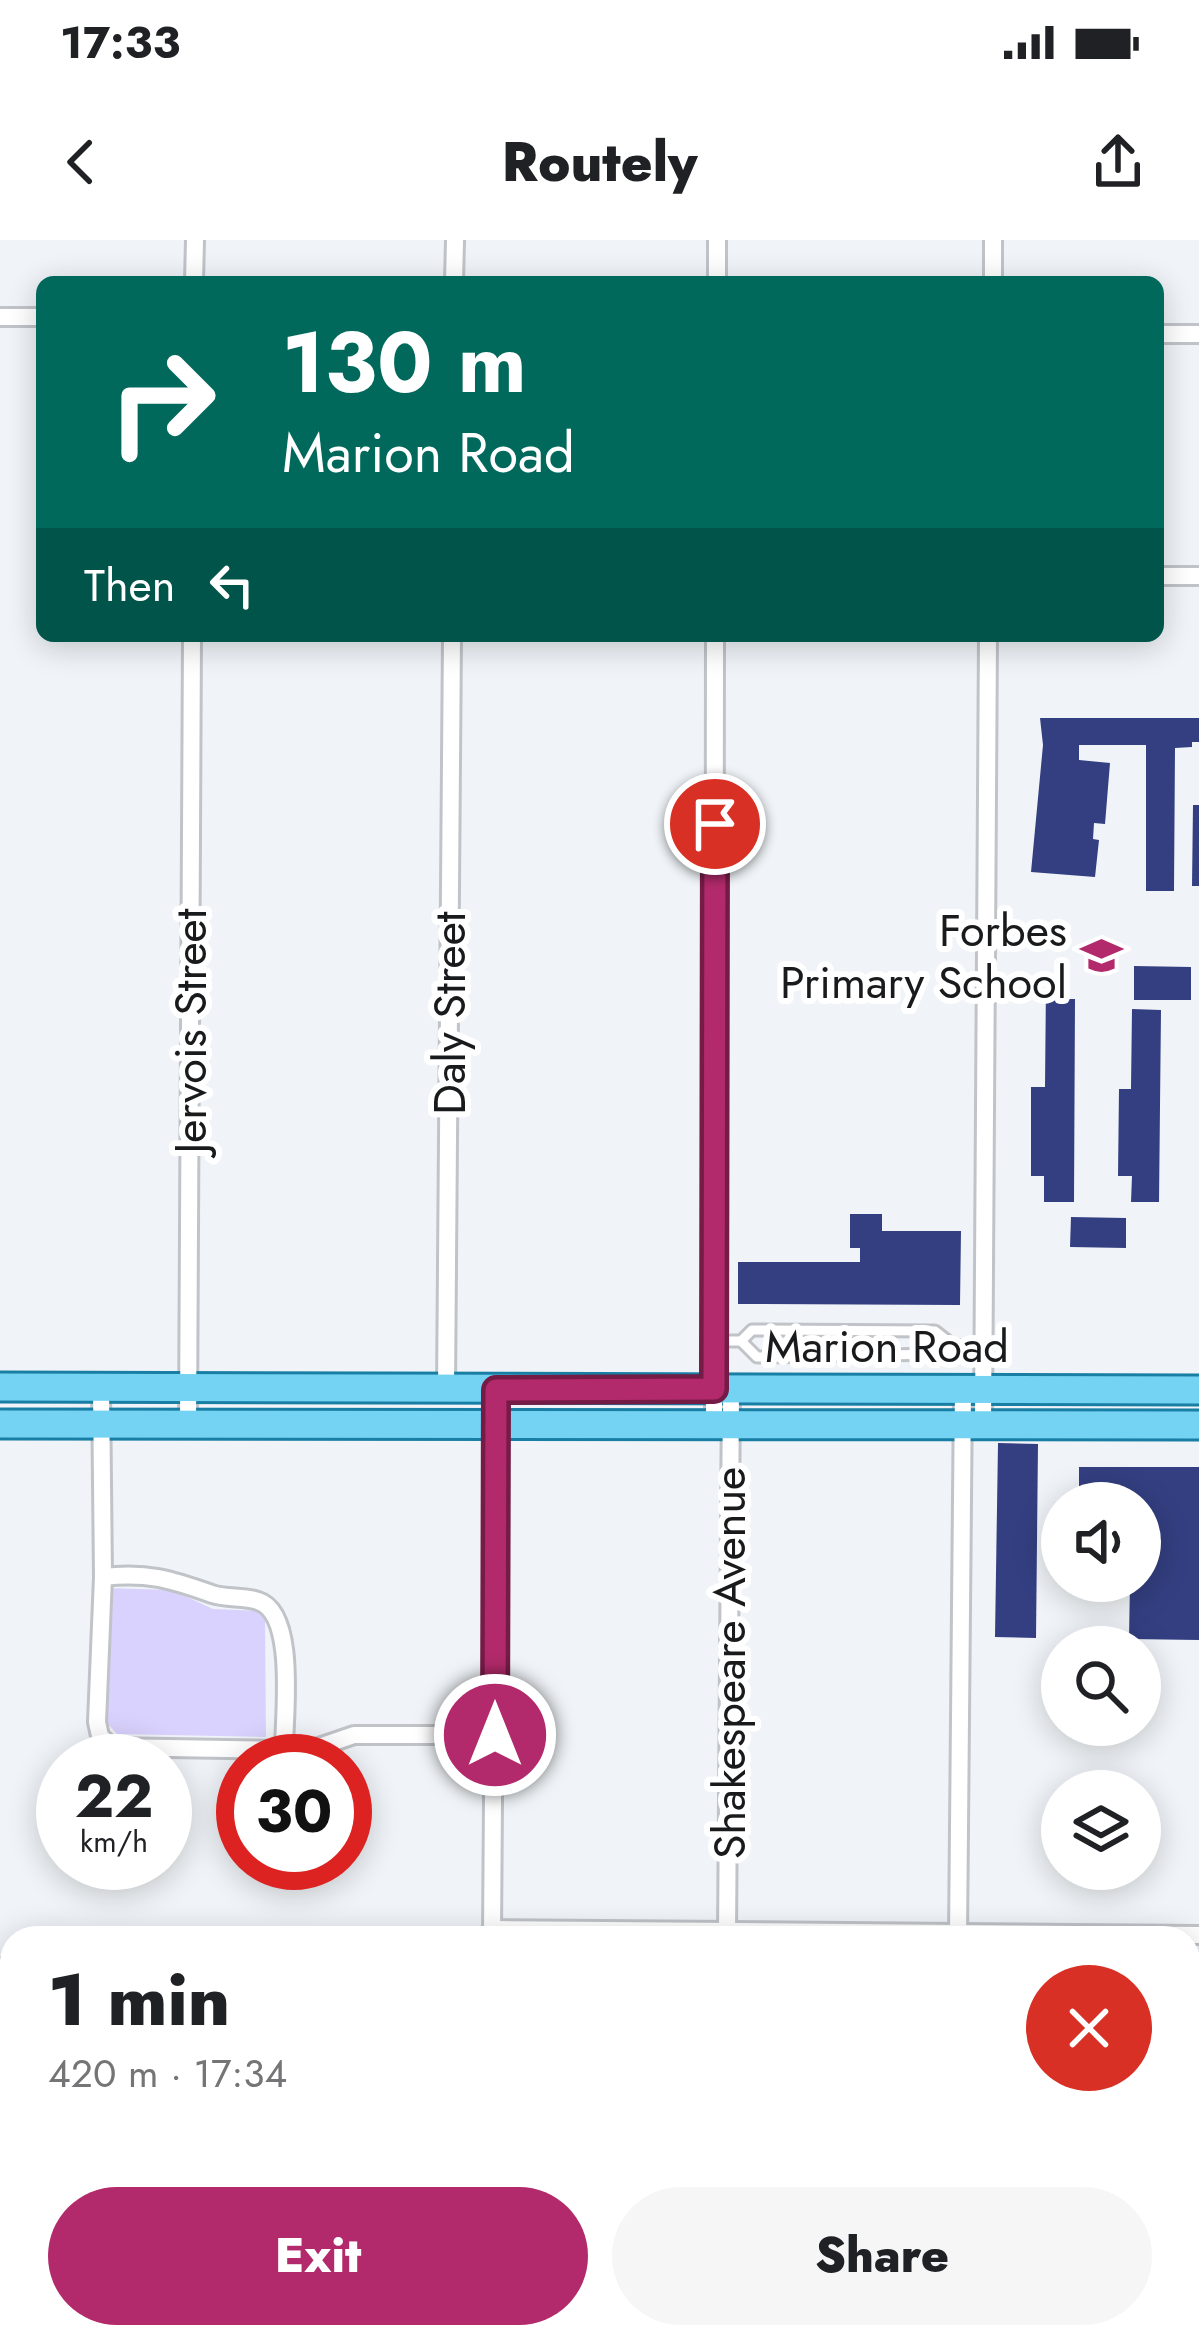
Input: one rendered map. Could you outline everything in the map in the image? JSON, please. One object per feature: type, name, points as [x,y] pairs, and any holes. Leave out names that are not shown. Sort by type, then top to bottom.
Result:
[{"type":"main road","name":"Marion Road","points":[[0,1387],[1199,1390]]},
{"type":"main road","name":"Marion Road","points":[[0,1424],[1199,1424]]},
{"type":"street","points":[[194,276],[195,240]]},
{"type":"street","points":[[454,276],[455,240]]},
{"type":"street","points":[[717,240],[717,276]]},
{"type":"street","points":[[993,240],[993,276]]},
{"type":"street","points":[[0,316],[36,317]]},
{"type":"street","points":[[1164,334],[1199,334]]},
{"type":"street","points":[[1164,576],[1199,576]]},
{"type":"street","name":"Jervois Street","points":[[188,1426],[192,642]]},
{"type":"street","name":"Daly Street","points":[[446,1390],[452,642]]},
{"type":"street","name":"Shakespeare Avenue","points":[[716,642],[714,1341],[723,1389],[727,1926]]},
{"type":"street","points":[[958,1926],[973,1388],[983,1346],[988,642]]},
{"type":"street","points":[[101,1387],[100,1736],[111,1747],[216,1749]]},
{"type":"street","points":[[492,1926],[496,1390]]},
{"type":"street","points":[[103,1577],[135,1574],[175,1579],[218,1596],[262,1601],[278,1617],[284,1640],[284,1734]]},
{"type":"street","points":[[372,1735],[495,1735]]},
{"type":"lane","points":[[741,1341],[752,1330],[935,1331],[954,1346]]},
{"type":"lane","points":[[714,1341],[741,1341],[757,1357],[943,1354],[954,1346],[983,1346]]},
{"type":"shaded area","points":[[107,1588],[172,1590],[213,1609],[265,1611],[266,1734],[117,1734],[106,1722]]},
{"type":"building","points":[[1040,718],[1199,718],[1199,742],[1175,748],[1174,891],[1146,891],[1146,745],[1079,745],[1079,760],[1110,763],[1105,824],[1094,823],[1093,839],[1099,840],[1095,877],[1031,872],[1043,745]]},
{"type":"building","points":[[1193,805],[1199,805],[1199,886],[1192,886]]},
{"type":"building","points":[[1134,966],[1191,967],[1191,1000],[1134,1000]]},
{"type":"building","points":[[1046,983],[1061,983],[1061,999],[1075,999],[1074,1202],[1044,1202],[1044,1176],[1031,1176],[1031,1087],[1045,1087]]},
{"type":"building","points":[[1132,1009],[1161,1010],[1159,1202],[1131,1202],[1132,1176],[1118,1176],[1119,1089],[1131,1089]]},
{"type":"building","points":[[850,1214],[882,1214],[882,1231],[961,1231],[960,1305],[738,1304],[738,1262],[860,1262],[860,1248],[850,1248]]},
{"type":"building","points":[[1071,1217],[1126,1218],[1126,1248],[1070,1247]]},
{"type":"building","points":[[998,1443],[1038,1444],[1036,1638],[995,1637]]},
{"type":"building","points":[[1079,1467],[1199,1467],[1199,1640],[1161,1639],[1161,1626],[1129,1626],[1130,1602],[1161,1602],[1161,1482],[1079,1482]]},
{"type":"place","name":"Forbes Primary School","points":[[1101,956]]},
{"type":"route","points":[[495,1735],[496,1390],[714,1389],[715,824]]}]
